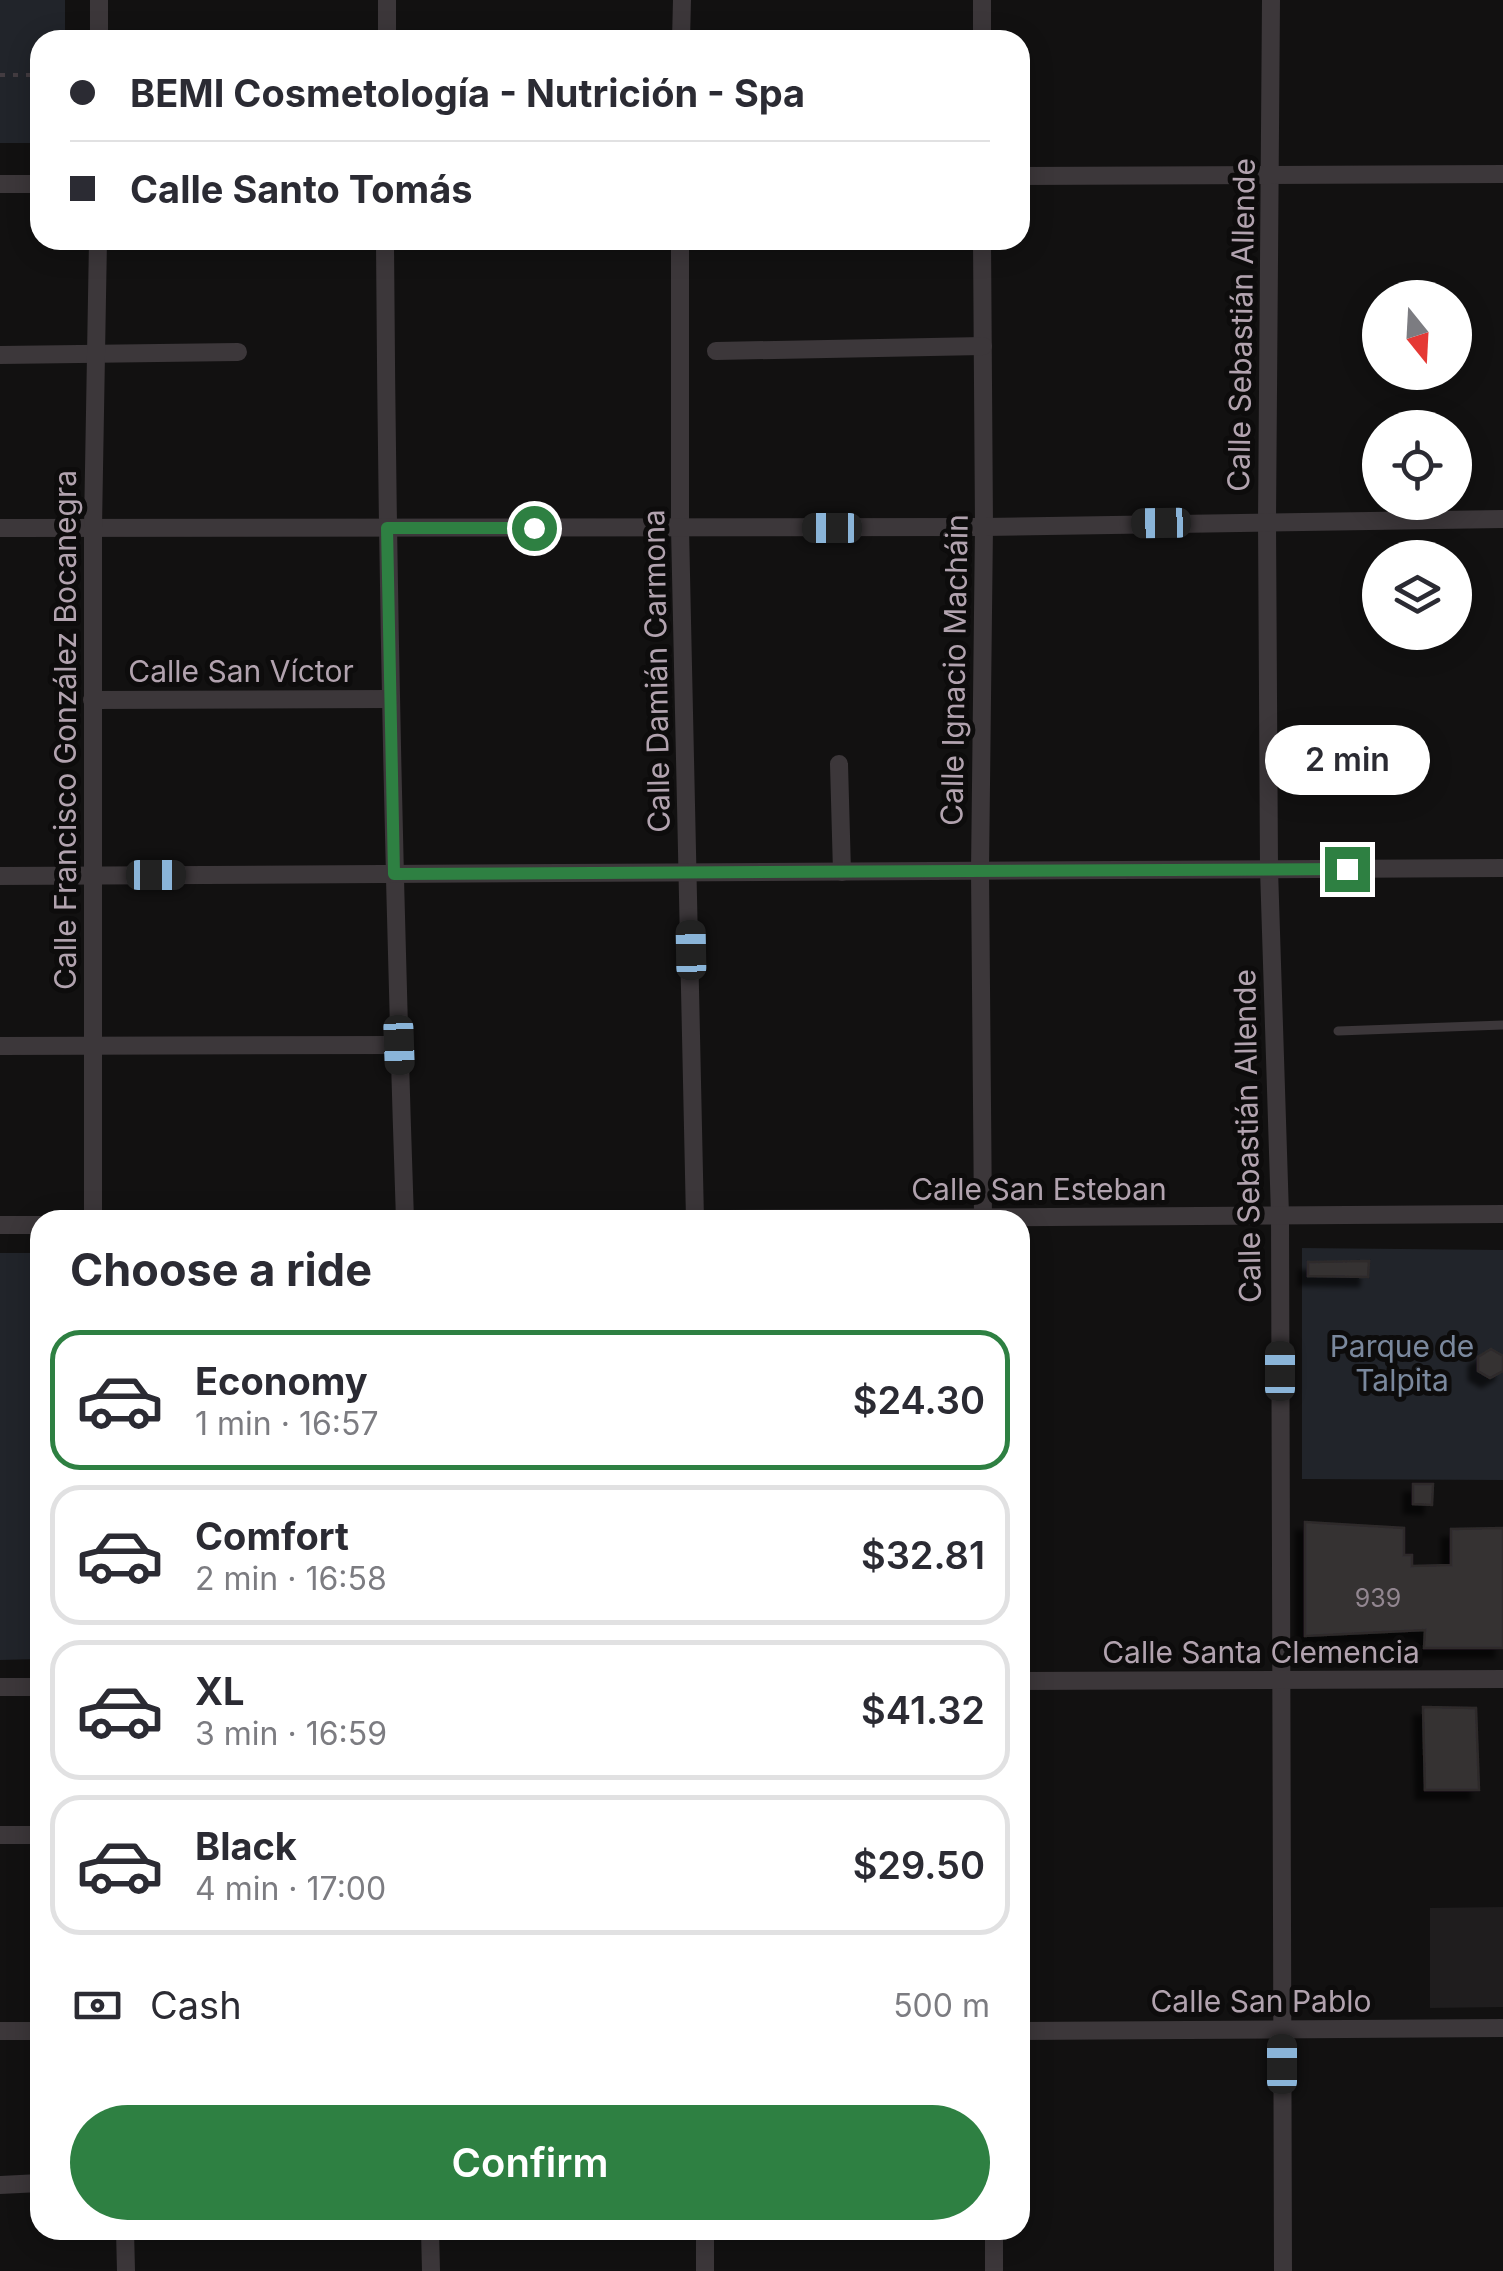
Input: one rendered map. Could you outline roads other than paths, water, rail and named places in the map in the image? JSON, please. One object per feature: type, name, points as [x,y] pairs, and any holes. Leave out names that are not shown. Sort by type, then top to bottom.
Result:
[{"type":"street","points":[[98,0],[98,30]]},
{"type":"street","points":[[387,30],[388,0]]},
{"type":"street","points":[[682,0],[682,30]]},
{"type":"street","points":[[982,0],[982,30]]},
{"type":"street","name":"Calle Sebastián Allende","points":[[1271,0],[1268,869],[1280,1215],[1283,2271]]},
{"type":"street","points":[[1030,176],[1503,174]]},
{"type":"street","points":[[0,184],[30,184]]},
{"type":"street","name":"Calle Francisco González Bocanegra","points":[[93,1210],[92,700],[98,250]]},
{"type":"street","points":[[385,250],[390,699],[405,1210]]},
{"type":"street","name":"Calle Damián Carmona","points":[[680,250],[680,528],[696,1210]]},
{"type":"street","name":"Calle Ignacio Macháin","points":[[982,250],[983,1210]]},
{"type":"street","points":[[716,351],[983,346]]},
{"type":"street","points":[[0,355],[238,352]]},
{"type":"street","points":[[0,528],[984,527],[1503,519]]},
{"type":"street","name":"Calle San Víctor","points":[[92,700],[390,699]]},
{"type":"street","points":[[839,764],[842,872]]},
{"type":"street","points":[[0,876],[1503,868]]},
{"type":"street","points":[[0,1046],[399,1045]]},
{"type":"street","name":"Calle San Esteban","points":[[1030,1218],[1503,1214]]},
{"type":"street","points":[[0,1225],[30,1225]]},
{"type":"street","name":"Calle Santa Clemencia","points":[[1030,1682],[1503,1680]]},
{"type":"street","points":[[0,1687],[30,1687]]},
{"type":"street","points":[[0,1835],[30,1835]]},
{"type":"street","name":"Calle San Pablo","points":[[1030,2032],[1503,2028]]},
{"type":"street","points":[[0,2031],[30,2031]]},
{"type":"street","points":[[0,2185],[30,2184]]},
{"type":"street","points":[[126,2240],[126,2271]]},
{"type":"street","points":[[430,2240],[432,2271]]},
{"type":"street","points":[[705,2240],[705,2271]]},
{"type":"street","points":[[994,2240],[994,2271]]},
{"type":"lane","points":[[1338,1031],[1503,1025]]},
{"type":"park label","name":"Parque de Talpita","points":[[1402,1364]]}]
